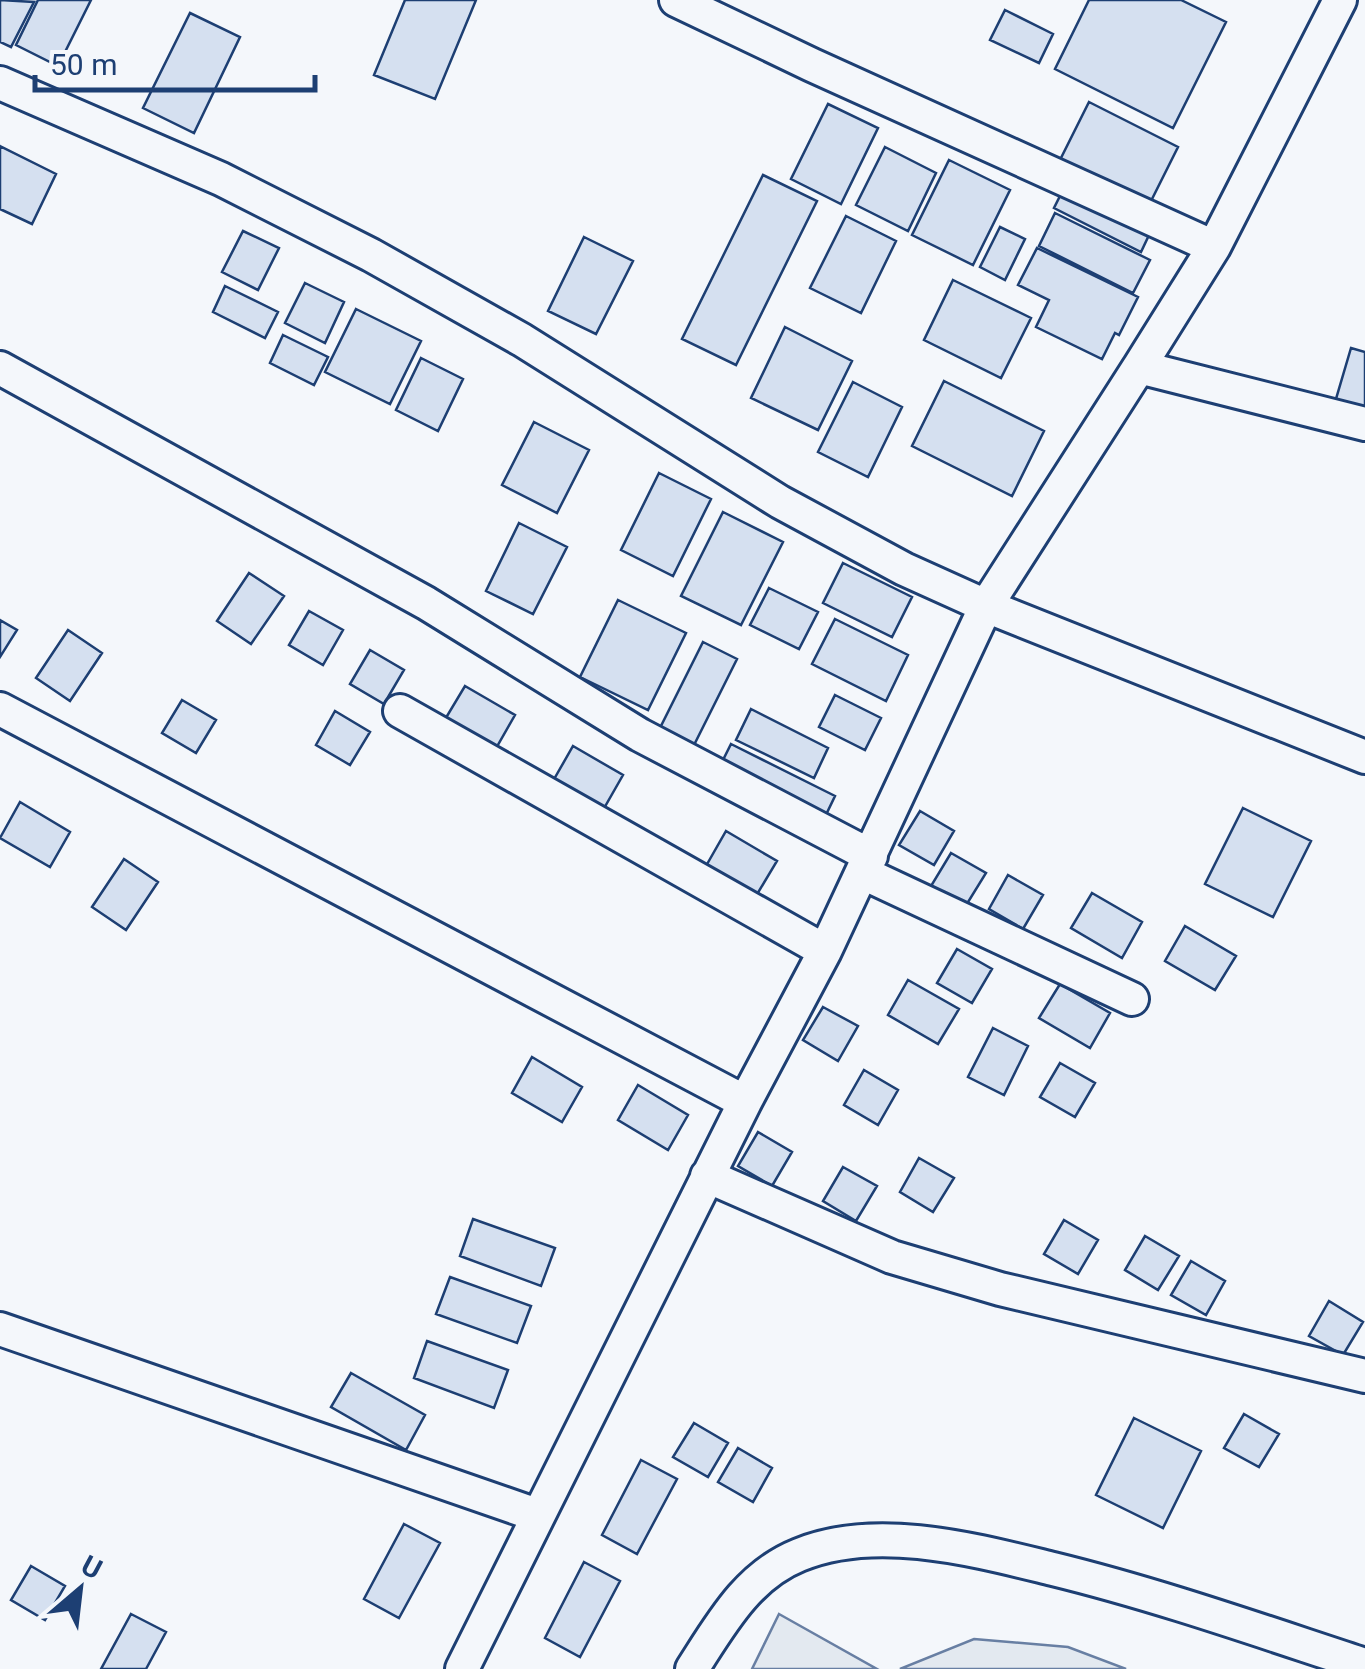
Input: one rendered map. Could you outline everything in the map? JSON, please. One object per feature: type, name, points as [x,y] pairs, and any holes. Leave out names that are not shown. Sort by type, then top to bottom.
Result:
[{"type":"street","points":[[676,0],[1214,247]]},
{"type":"street","points":[[462,1669],[707,1176],[825,950],[986,606],[1214,247],[1340,0]]},
{"type":"street","points":[[0,83],[221,179],[371,255],[522,340],[780,502],[904,569],[986,606],[1365,757]]},
{"type":"street","points":[[1139,367],[1365,424]]},
{"type":"street","points":[[0,368],[426,603],[640,735],[867,864],[1132,999]]},
{"type":"street","points":[[0,709],[745,1102]]},
{"type":"street","points":[[400,712],[825,950]]},
{"type":"street","points":[[707,1176],[892,1257],[1000,1289],[1328,1364],[1365,1376]]},
{"type":"street","points":[[0,1329],[538,1515]]},
{"type":"street","points":[[692,1669],[735,1603],[764,1575],[800,1554],[858,1540],[960,1547],[1135,1590],[1365,1665]]},
{"type":"shaded area","points":[[779,1614],[877,1669],[752,1669]]},
{"type":"shaded area","points":[[974,1639],[1068,1647],[1126,1669],[900,1669]]},
{"type":"building","points":[[0,0],[34,2],[11,47],[0,42]]},
{"type":"building","points":[[38,0],[91,0],[58,66],[16,45]]},
{"type":"building","points":[[405,0],[476,0],[435,99],[374,75]]},
{"type":"building","points":[[1089,0],[1181,0],[1226,22],[1173,128],[1055,69]]},
{"type":"building","points":[[1005,10],[1053,34],[1039,63],[990,40]]},
{"type":"building","points":[[190,13],[240,37],[194,133],[143,108]]},
{"type":"building","points":[[1089,102],[1178,147],[1148,207],[1059,162]]},
{"type":"building","points":[[828,104],[878,128],[841,204],[791,179]]},
{"type":"building","points":[[0,146],[56,174],[32,224],[0,209]]},
{"type":"building","points":[[885,147],[936,173],[908,231],[856,205]]},
{"type":"building","points":[[949,160],[1010,190],[973,265],[912,235]]},
{"type":"building","points":[[763,175],[817,201],[736,365],[682,339]]},
{"type":"building","points":[[1062,192],[1149,235],[1141,252],[1054,208]]},
{"type":"building","points":[[1055,213],[1150,260],[1133,293],[1039,246]]},
{"type":"building","points":[[846,216],[896,241],[861,313],[810,288]]},
{"type":"building","points":[[1000,227],[1025,239],[1005,280],[980,267]]},
{"type":"building","points":[[243,231],[279,248],[258,290],[222,272]]},
{"type":"building","points":[[584,237],[633,261],[596,334],[548,311]]},
{"type":"building","points":[[1037,248],[1138,297],[1102,359],[1036,327],[1049,300],[1018,285]]},
{"type":"building","points":[[953,280],[1031,318],[1001,378],[924,340]]},
{"type":"building","points":[[305,283],[344,302],[325,343],[285,323]]},
{"type":"building","points":[[225,286],[278,312],[265,338],[213,312]]},
{"type":"building","points":[[356,309],[421,341],[390,404],[325,372]]},
{"type":"building","points":[[785,327],[852,361],[818,430],[751,398]]},
{"type":"building","points":[[283,335],[328,357],[314,385],[270,363]]},
{"type":"building","points":[[1351,348],[1365,352],[1365,407],[1336,399]]},
{"type":"building","points":[[421,358],[463,379],[438,431],[396,410]]},
{"type":"building","points":[[944,381],[1044,431],[1012,496],[912,446]]},
{"type":"building","points":[[853,382],[902,407],[868,477],[818,452]]},
{"type":"building","points":[[534,422],[589,450],[557,513],[502,485]]},
{"type":"building","points":[[659,473],[711,499],[673,576],[621,550]]},
{"type":"building","points":[[723,512],[783,542],[741,625],[681,596]]},
{"type":"building","points":[[519,523],[567,547],[533,614],[486,591]]},
{"type":"building","points":[[843,563],[912,597],[892,637],[823,603]]},
{"type":"building","points":[[249,573],[284,596],[251,644],[217,621]]},
{"type":"building","points":[[769,588],[818,612],[799,649],[750,625]]},
{"type":"building","points":[[618,600],[686,633],[648,710],[580,677]]},
{"type":"building","points":[[309,611],[343,630],[323,665],[289,645]]},
{"type":"building","points":[[835,619],[908,655],[886,701],[812,664]]},
{"type":"building","points":[[0,620],[17,630],[0,657]]},
{"type":"building","points":[[68,630],[102,653],[70,701],[36,678]]},
{"type":"building","points":[[703,642],[737,659],[692,749],[658,732]]},
{"type":"building","points":[[370,650],[404,670],[384,704],[350,684]]},
{"type":"building","points":[[465,686],[515,715],[495,750],[444,721]]},
{"type":"building","points":[[835,695],[881,718],[865,750],[819,727]]},
{"type":"building","points":[[182,700],[216,720],[196,753],[162,733]]},
{"type":"building","points":[[751,709],[828,748],[814,778],[736,740]]},
{"type":"building","points":[[335,711],[370,732],[350,765],[316,745]]},
{"type":"building","points":[[731,744],[835,796],[822,823],[717,772]]},
{"type":"building","points":[[573,746],[623,775],[603,810],[553,781]]},
{"type":"building","points":[[20,802],[70,832],[50,867],[0,838]]},
{"type":"building","points":[[1243,808],[1311,841],[1273,917],[1205,884]]},
{"type":"building","points":[[920,811],[954,831],[934,865],[899,845]]},
{"type":"building","points":[[726,831],[777,861],[756,896],[706,866]]},
{"type":"building","points":[[951,853],[986,873],[965,907],[931,886]]},
{"type":"building","points":[[124,859],[158,882],[126,930],[92,907]]},
{"type":"building","points":[[1008,875],[1043,895],[1023,929],[989,909]]},
{"type":"building","points":[[1092,893],[1142,922],[1122,958],[1071,928]]},
{"type":"building","points":[[1185,926],[1236,956],[1215,990],[1165,961]]},
{"type":"building","points":[[957,949],[992,969],[972,1003],[937,983]]},
{"type":"building","points":[[908,980],[959,1009],[938,1044],[888,1015]]},
{"type":"building","points":[[1060,984],[1110,1013],[1090,1048],[1039,1018]]},
{"type":"building","points":[[823,1007],[858,1026],[838,1061],[803,1040]]},
{"type":"building","points":[[993,1028],[1028,1046],[1004,1095],[968,1077]]},
{"type":"building","points":[[532,1057],[582,1087],[562,1122],[512,1093]]},
{"type":"building","points":[[1060,1063],[1095,1083],[1075,1117],[1040,1097]]},
{"type":"building","points":[[864,1070],[898,1090],[878,1125],[844,1105]]},
{"type":"building","points":[[638,1085],[688,1115],[668,1150],[618,1120]]},
{"type":"building","points":[[758,1132],[792,1152],[772,1186],[738,1166]]},
{"type":"building","points":[[919,1158],[954,1178],[933,1212],[900,1192]]},
{"type":"building","points":[[843,1167],[877,1186],[856,1221],[823,1201]]},
{"type":"building","points":[[473,1219],[555,1248],[541,1286],[460,1256]]},
{"type":"building","points":[[1064,1220],[1098,1240],[1078,1274],[1044,1254]]},
{"type":"building","points":[[1145,1236],[1179,1256],[1158,1290],[1125,1270]]},
{"type":"building","points":[[1191,1261],[1225,1281],[1206,1315],[1171,1295]]},
{"type":"building","points":[[450,1277],[531,1306],[517,1343],[436,1314]]},
{"type":"building","points":[[1329,1301],[1363,1322],[1343,1355],[1309,1336]]},
{"type":"building","points":[[427,1341],[508,1370],[494,1408],[414,1378]]},
{"type":"building","points":[[351,1373],[425,1415],[406,1450],[331,1407]]},
{"type":"building","points":[[1244,1414],[1279,1434],[1259,1467],[1224,1448]]},
{"type":"building","points":[[1134,1418],[1201,1451],[1163,1528],[1096,1495]]},
{"type":"building","points":[[694,1423],[728,1443],[708,1477],[673,1457]]},
{"type":"building","points":[[738,1448],[772,1468],[753,1502],[718,1482]]},
{"type":"building","points":[[641,1460],[677,1479],[637,1554],[602,1535]]},
{"type":"building","points":[[404,1524],[440,1543],[399,1618],[364,1599]]},
{"type":"building","points":[[584,1562],[620,1581],[580,1657],[545,1638]]},
{"type":"building","points":[[31,1566],[65,1586],[45,1620],[11,1600]]},
{"type":"building","points":[[131,1614],[166,1632],[146,1669],[101,1669]]}]
